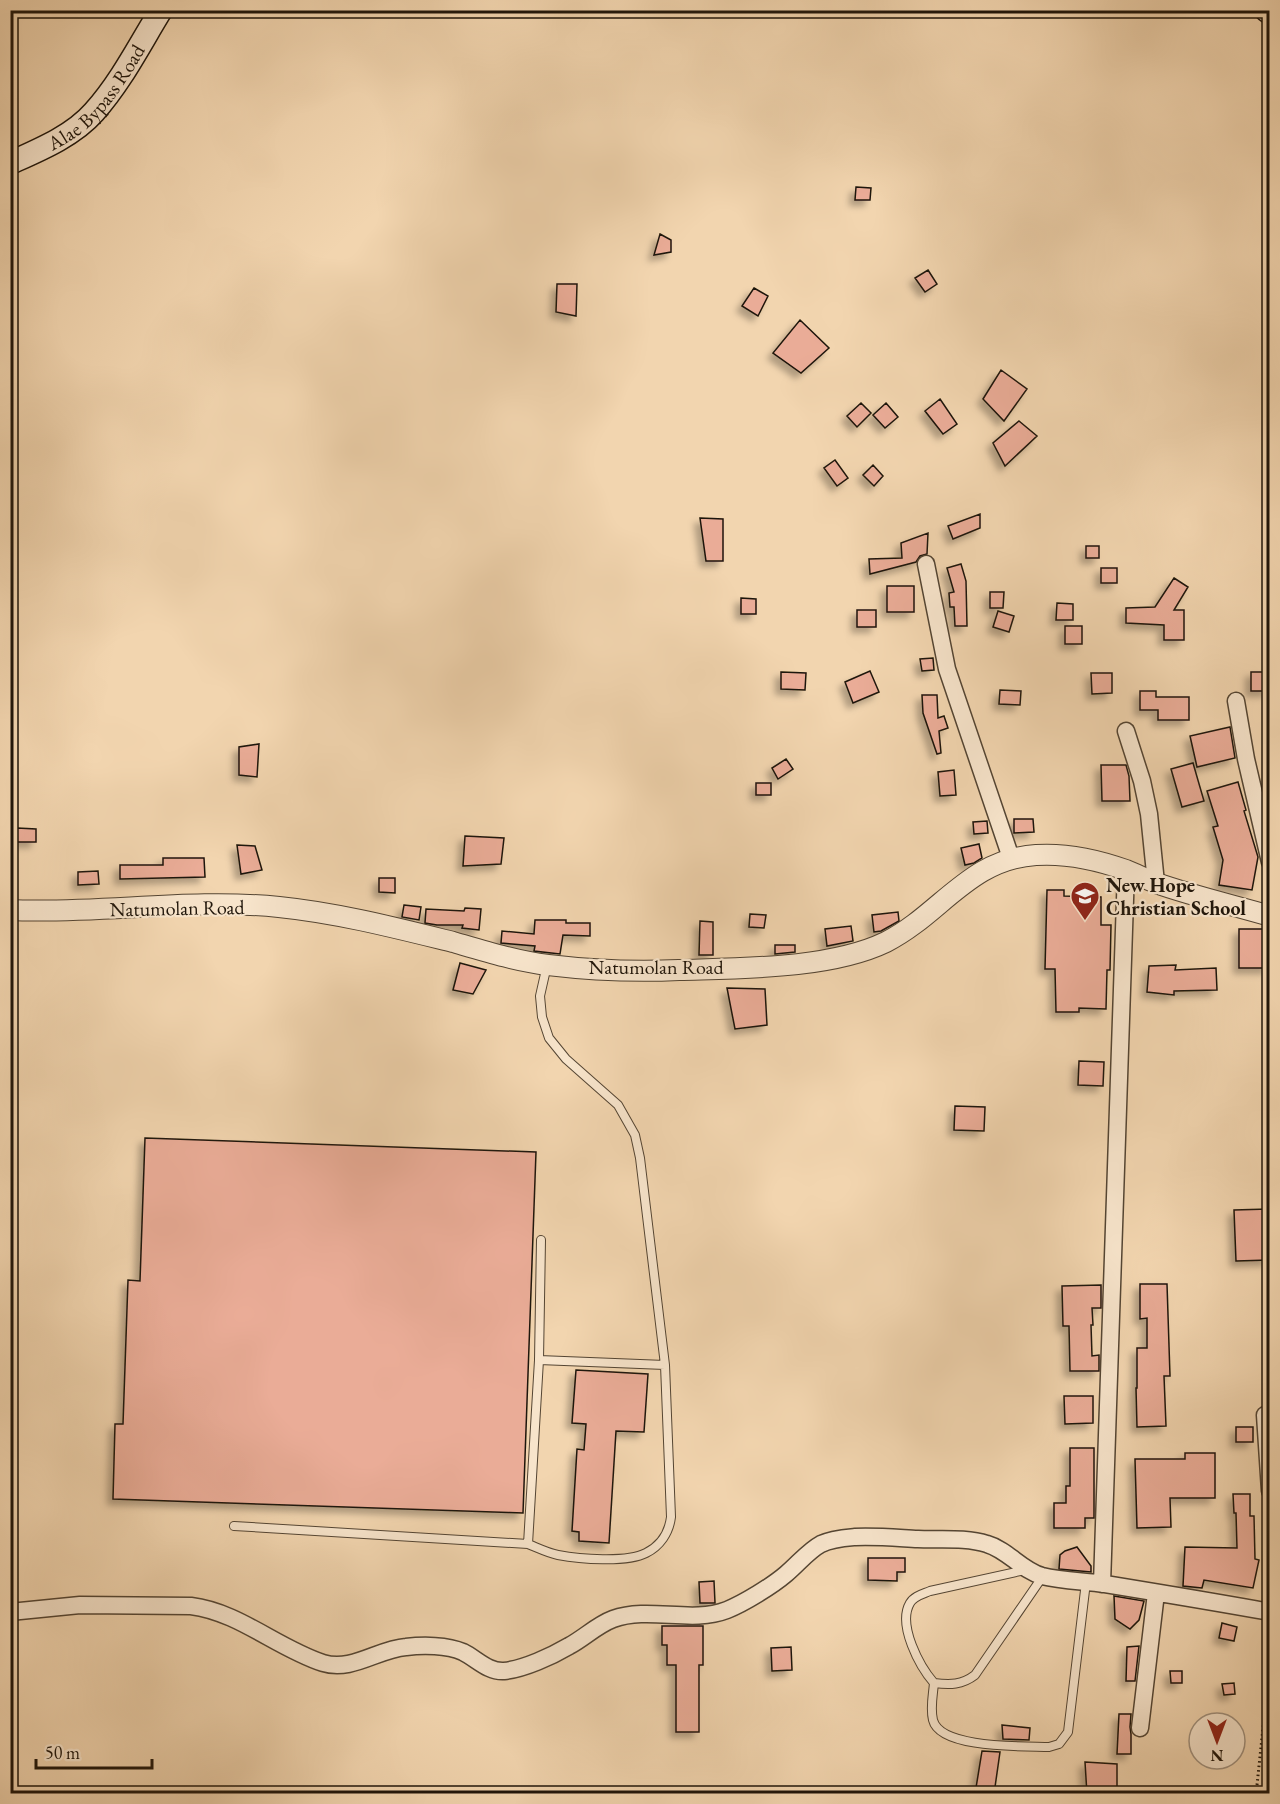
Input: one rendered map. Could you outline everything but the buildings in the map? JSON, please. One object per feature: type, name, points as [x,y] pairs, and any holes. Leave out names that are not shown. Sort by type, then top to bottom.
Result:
[{"type":"main road","name":"Alae Bypass Road","points":[[10,163],[69,132],[93,113],[161,10]]},
{"type":"street","points":[[926,564],[947,669],[1011,858]]},
{"type":"street","points":[[1236,701],[1246,759],[1269,862]]},
{"type":"street","points":[[1126,731],[1142,781],[1149,814],[1156,883]]},
{"type":"street","name":"Natumolan Road","points":[[10,910],[45,912],[181,905],[280,907],[393,927],[547,965],[675,970],[765,966],[844,957],[868,949],[910,927],[981,871],[1011,858],[1038,854],[1090,859],[1126,870],[1156,883],[1269,916]]},
{"type":"street","points":[[1094,1583],[1126,870]]},
{"type":"street","points":[[1265,1415],[1269,1491]]},
{"type":"street","points":[[10,1612],[80,1605],[191,1606],[222,1613],[292,1651],[326,1664],[353,1663],[405,1647],[439,1647],[463,1652],[494,1670],[503,1671],[526,1665],[568,1647],[612,1619],[650,1614],[704,1616],[728,1609],[784,1576],[819,1545],[829,1541],[858,1537],[988,1544],[1008,1554],[1026,1570],[1043,1576],[1269,1612]]},
{"type":"street","points":[[1140,1728],[1156,1593]]},
{"type":"lane","points":[[234,1526],[528,1544],[559,1555],[622,1559],[644,1554],[659,1544],[669,1530],[671,1517],[665,1365],[640,1158],[635,1135],[618,1105],[566,1059],[549,1038],[542,1017],[540,996],[547,965]]},
{"type":"lane","points":[[528,1544],[539,1360],[541,1240]]},
{"type":"lane","points":[[539,1360],[665,1365]]},
{"type":"lane","points":[[1026,1570],[930,1592],[920,1595],[910,1604],[907,1617],[911,1645],[921,1666],[934,1683],[933,1721],[938,1729],[956,1740],[1049,1747],[1059,1744],[1068,1732],[1094,1583]]},
{"type":"lane","points":[[934,1683],[963,1682],[975,1675],[1043,1576]]},
{"type":"path","points":[[1257,1785],[1269,1662]]},
{"type":"place","name":"New Hope Christian School","points":[[1085,922]]}]
